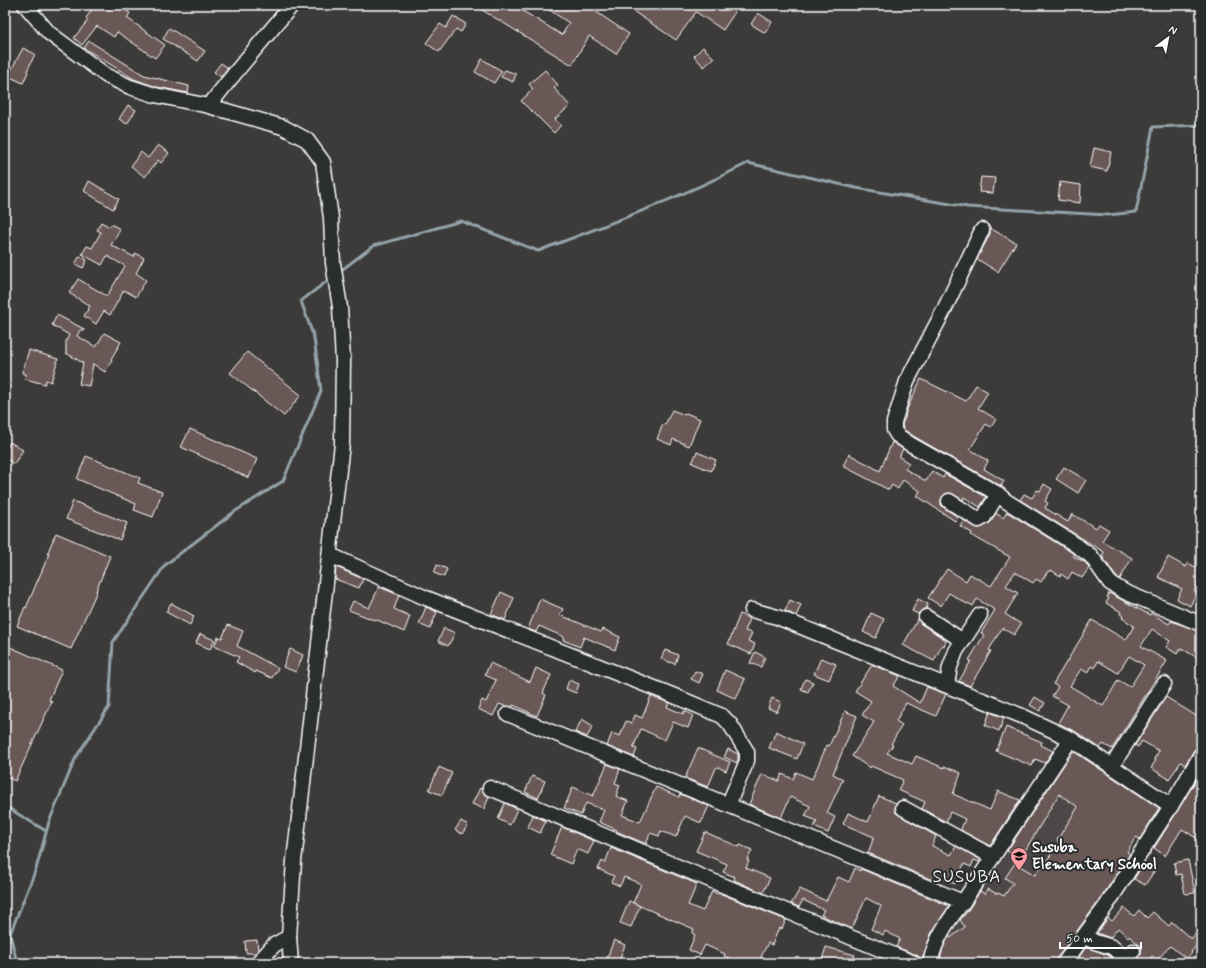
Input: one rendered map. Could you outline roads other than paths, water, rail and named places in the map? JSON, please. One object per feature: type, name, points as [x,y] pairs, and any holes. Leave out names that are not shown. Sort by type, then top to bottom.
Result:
[{"type":"street","points":[[25,5],[49,33],[107,76],[130,87],[155,95],[209,106],[283,127],[307,140],[323,162],[331,218],[340,307],[343,361],[342,444],[294,861],[289,937],[291,963]]},
{"type":"street","points":[[209,106],[230,77],[263,41],[292,5]]},
{"type":"street","points":[[982,230],[943,312],[906,381],[894,422],[894,430],[897,435],[910,444],[998,494],[1006,501],[1073,543],[1091,556],[1110,583],[1125,592],[1201,624]]},
{"type":"street","points":[[949,501],[979,520],[984,517],[998,494]]},
{"type":"street","points":[[330,555],[426,598],[722,716],[730,724],[747,752],[747,761],[728,805]]},
{"type":"street","points":[[752,610],[777,617],[947,684],[1022,716],[1071,739],[1171,806]]},
{"type":"street","points":[[947,684],[950,667],[956,651],[980,615]]},
{"type":"street","points":[[926,617],[963,641]]},
{"type":"street","points":[[1112,766],[1164,684]]},
{"type":"street","points":[[508,714],[963,902]]},
{"type":"street","points":[[930,963],[938,937],[947,922],[963,902],[1071,739]]},
{"type":"street","points":[[1064,963],[1106,906],[1171,806],[1201,755]]},
{"type":"street","points":[[490,788],[914,963]]},
{"type":"street","points":[[904,808],[993,857]]},
{"type":"street","points":[[1084,936],[1095,942],[1112,947],[1124,957],[1133,951]]},
{"type":"street","points":[[258,963],[274,945],[289,937]]},
{"type":"waterway","points":[[339,272],[373,246],[461,221],[538,251],[618,221],[696,188],[748,163],[856,188],[968,207],[1108,215],[1136,212],[1153,127],[1201,125]]},
{"type":"waterway","points":[[17,963],[10,934],[36,869],[49,822],[76,757],[109,707],[113,642],[165,565],[234,512],[283,481],[321,391],[314,338],[301,301],[331,278]]},
{"type":"waterway","points":[[5,806],[46,831]]},
{"type":"place","name":"Susuba Elementary School","points":[[1019,871]]},
{"type":"district","name":"SUSUBA","points":[[967,876]]}]
